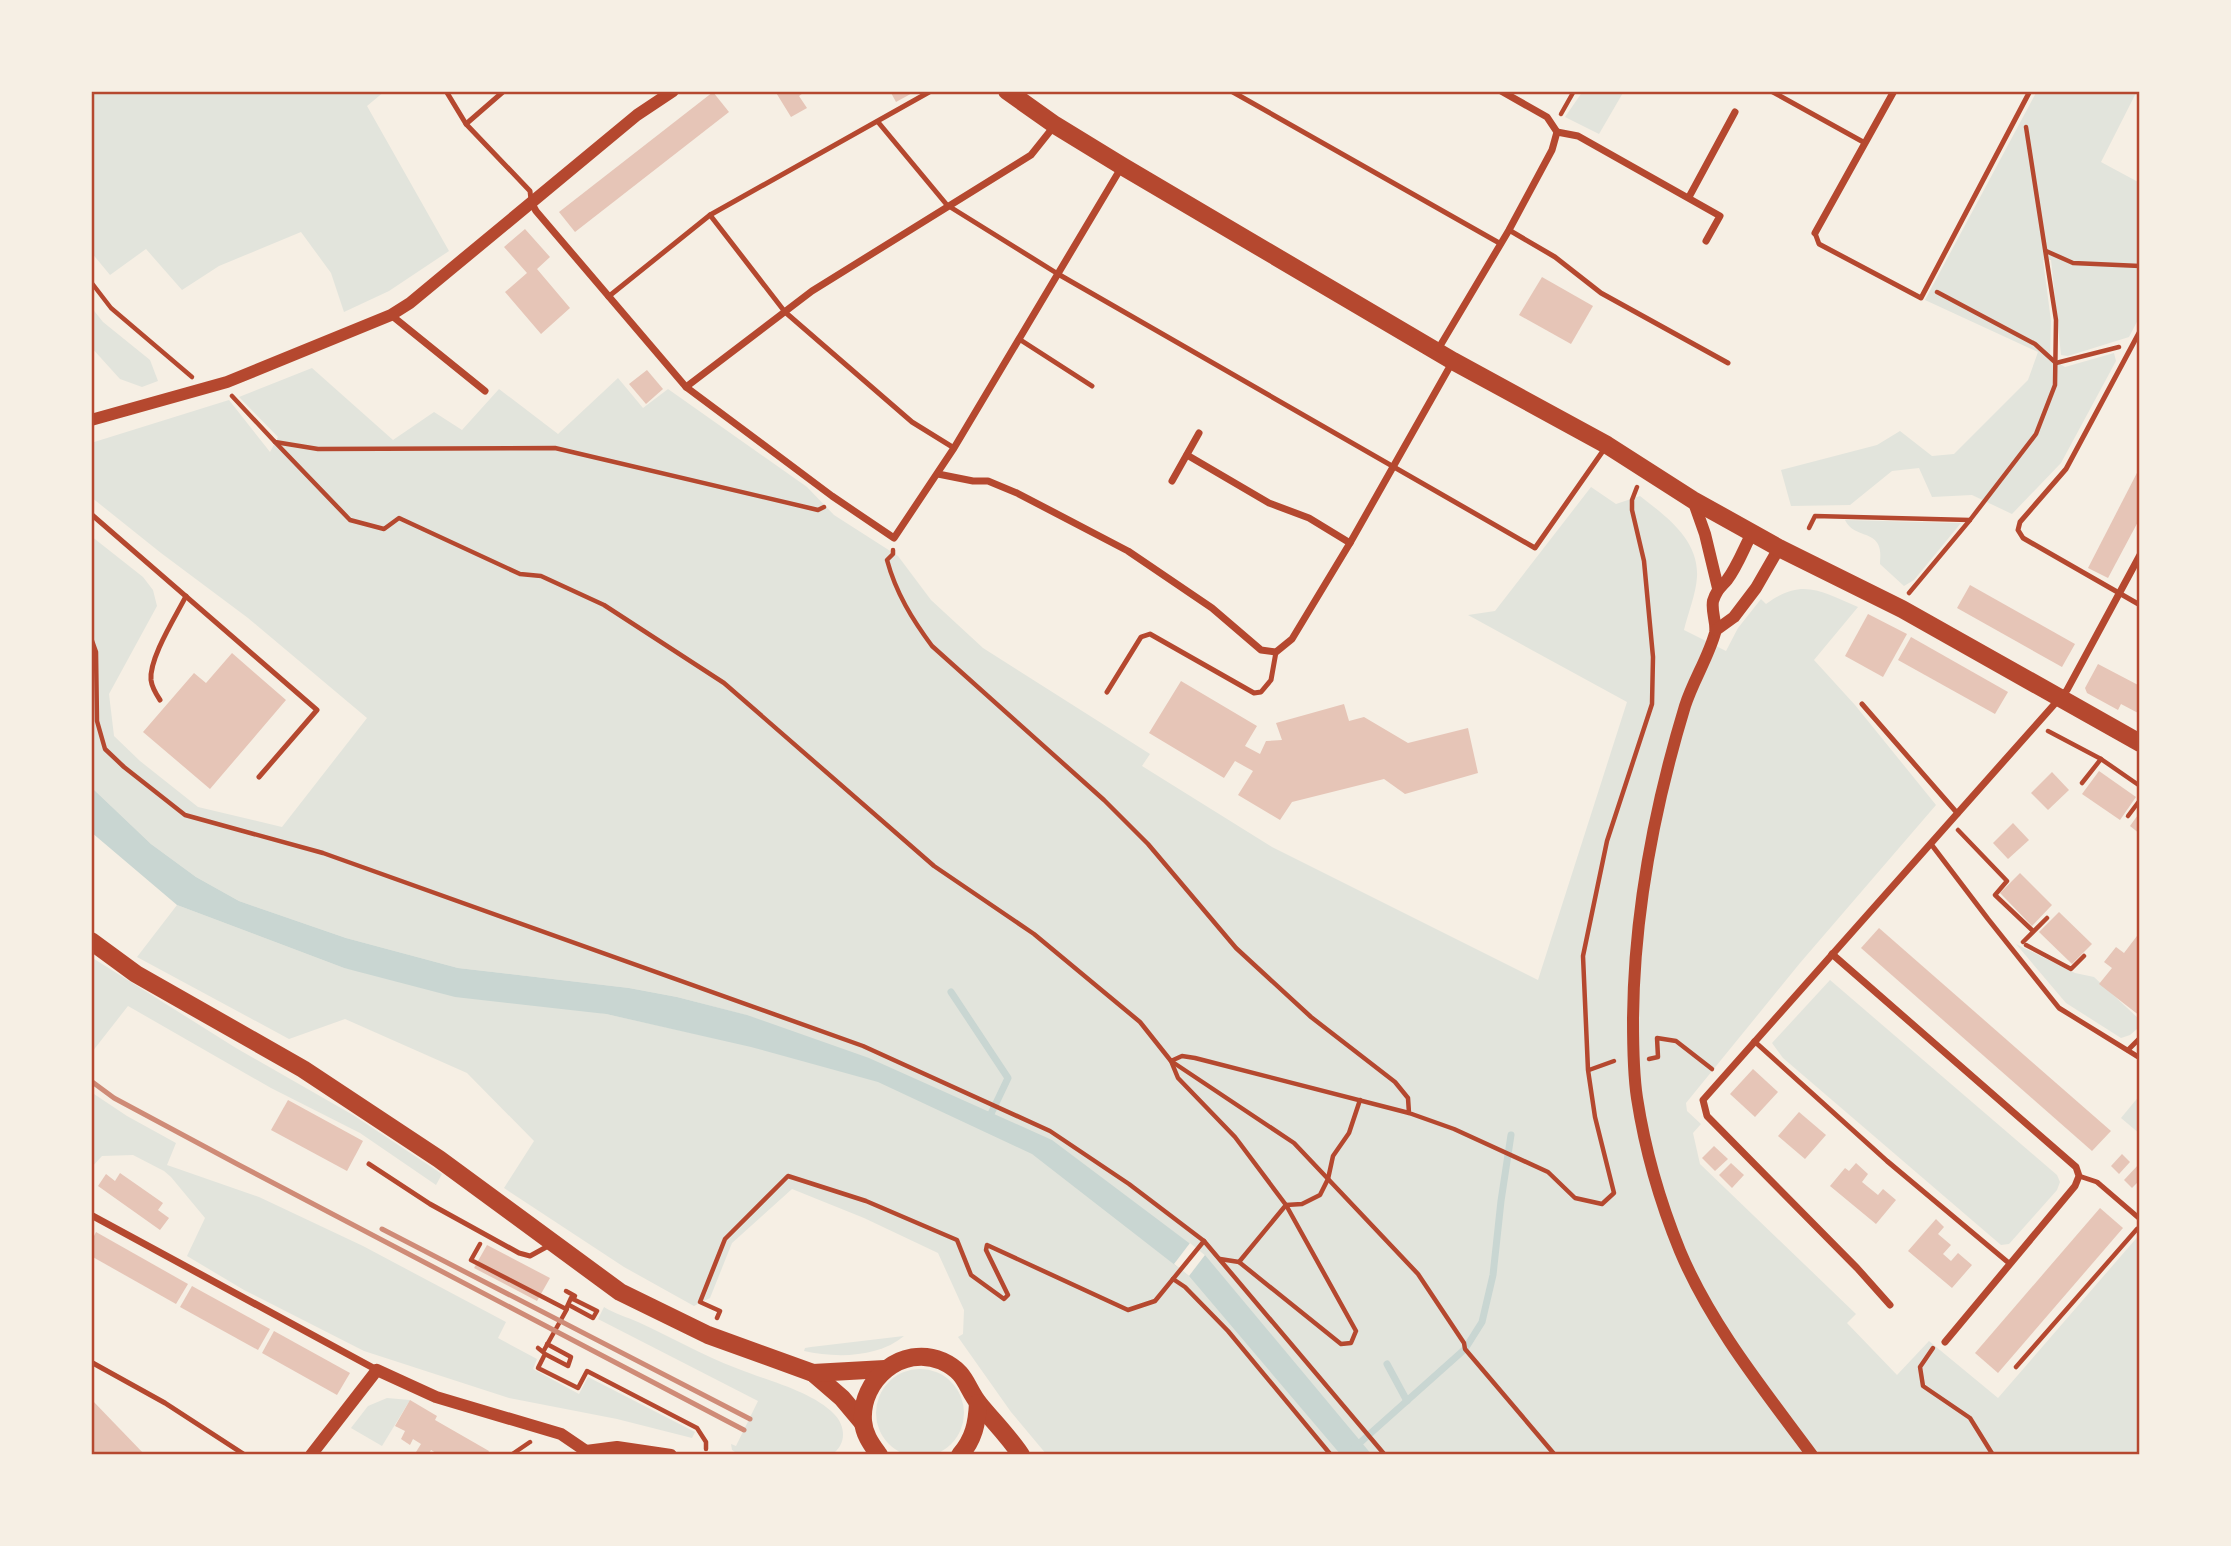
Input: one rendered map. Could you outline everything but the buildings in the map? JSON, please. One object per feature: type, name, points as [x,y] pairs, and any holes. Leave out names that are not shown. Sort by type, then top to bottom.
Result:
[{"type":"main road","points":[[1007,91],[1055,125],[1122,166],[1437,352],[1607,445],[1693,500],[1779,548],[1902,609],[2140,743]]},
{"type":"main road","points":[[91,942],[136,974],[303,1069],[439,1158],[620,1292],[689,1327],[813,1373],[842,1398],[863,1423]]},
{"type":"main road","points":[[879,1455],[868,1439],[863,1423],[864,1403],[871,1384],[885,1370],[894,1363],[914,1357],[940,1360],[957,1370],[969,1383],[978,1403],[1004,1431],[1021,1455]]},
{"type":"main road","points":[[813,1373],[885,1370]]},
{"type":"main road","points":[[960,1455],[973,1436],[978,1403]]},
{"type":"street","points":[[91,420],[227,382],[391,315],[410,303],[637,115],[673,91]]},
{"type":"street","points":[[1501,91],[1546,117],[1557,132],[1578,136],[1720,216],[1706,241]]},
{"type":"street","points":[[1815,233],[1894,91]]},
{"type":"street","points":[[1689,197],[1735,112]]},
{"type":"street","points":[[686,387],[812,291],[1031,155],[1055,125]]},
{"type":"street","points":[[1437,352],[1509,230],[1552,150],[1557,132]]},
{"type":"street","points":[[531,201],[536,211],[686,387],[832,496],[894,538],[954,448],[1122,166]]},
{"type":"street","points":[[391,315],[485,391]]},
{"type":"street","points":[[938,474],[988,481],[1017,493],[1116,545],[1212,608],[1261,650],[1276,652],[1292,639],[1453,361]]},
{"type":"street","points":[[1172,481],[1199,433]]},
{"type":"street","points":[[1186,455],[1269,503],[1309,518],[1350,543]]},
{"type":"street","points":[[1693,500],[1705,534],[1718,588]]},
{"type":"street","points":[[1752,533],[1727,580],[1718,588],[1712,605],[1716,630],[1686,705],[1657,816],[1642,890],[1634,962],[1633,1061],[1637,1097],[1661,1200],[1681,1252],[1708,1306],[1749,1369],[1812,1455]]},
{"type":"street","points":[[1716,630],[1734,617],[1756,588],[1779,548]]},
{"type":"street","points":[[1890,1305],[1707,1116],[1703,1100],[2067,690],[2140,555]]},
{"type":"street","points":[[1832,954],[2076,1167],[2079,1176],[2075,1186],[1945,1342]]},
{"type":"street","points":[[91,1215],[377,1370],[436,1397],[561,1434],[585,1453],[617,1447],[671,1455]]},
{"type":"street","points":[[311,1455],[377,1370]]},
{"type":"lane","points":[[446,91],[466,124],[530,191],[531,201]]},
{"type":"lane","points":[[466,124],[504,91]]},
{"type":"lane","points":[[608,297],[710,215],[931,91]]},
{"type":"lane","points":[[1231,91],[1501,244]]},
{"type":"lane","points":[[1771,91],[1865,143]]},
{"type":"lane","points":[[1815,233],[1819,244],[1921,298],[2030,91]]},
{"type":"lane","points":[[878,122],[947,205],[1058,274],[1535,548],[1607,445]]},
{"type":"lane","points":[[710,215],[785,312],[912,422],[954,448]]},
{"type":"lane","points":[[1509,230],[1555,257],[1601,293],[1728,363]]},
{"type":"lane","points":[[2140,331],[2066,469],[2020,522],[2018,530],[2022,538],[2140,605]]},
{"type":"lane","points":[[1019,340],[1092,386]]},
{"type":"lane","points":[[91,514],[317,710],[259,778]]},
{"type":"lane","points":[[160,700],[153,689],[151,676],[157,655],[187,596]]},
{"type":"lane","points":[[1107,692],[1141,638],[1150,634],[1254,693],[1261,692],[1271,680],[1276,652]]},
{"type":"lane","points":[[1862,704],[1958,814]]},
{"type":"lane","points":[[1931,844],[2059,1008],[2140,1058]]},
{"type":"lane","points":[[2128,1050],[2140,1038]]},
{"type":"lane","points":[[1754,1041],[1887,1161],[2010,1264]]},
{"type":"lane","points":[[369,1164],[430,1204],[519,1253],[530,1256],[553,1244]]},
{"type":"lane","points":[[2079,1176],[2097,1182],[2140,1219]]},
{"type":"lane","points":[[91,1362],[165,1403],[245,1455]]},
{"type":"path","points":[[1557,132],[1562,111],[1574,91]]},
{"type":"path","points":[[1909,593],[1970,520],[2036,434],[2055,385],[2056,320],[2022,106]]},
{"type":"path","points":[[2046,251],[2073,263],[2140,266]]},
{"type":"path","points":[[91,282],[111,307],[205,388]]},
{"type":"path","points":[[1927,286],[2035,344],[2056,363]]},
{"type":"path","points":[[2056,363],[2112,348],[2131,348]]},
{"type":"path","points":[[227,382],[233,399],[350,520],[384,529],[399,518],[520,575],[541,576],[604,605],[724,683],[934,866],[1034,934],[1140,1022],[1171,1061],[1178,1078],[1235,1137],[1286,1205],[1356,1331],[1351,1343],[1341,1344],[1239,1262],[1219,1258]]},
{"type":"path","points":[[275,442],[318,449],[555,448],[818,510],[832,496]]},
{"type":"path","points":[[1171,1061],[1182,1056],[1195,1058],[1409,1113],[1454,1129],[1548,1172],[1575,1198],[1602,1204],[1614,1193],[1595,1117],[1588,1070],[1583,956],[1608,841],[1651,704],[1652,643],[1644,561],[1632,510],[1632,500],[1637,488]]},
{"type":"path","points":[[1809,528],[1815,516],[1970,520]]},
{"type":"path","points":[[894,538],[893,554],[887,560],[893,583],[910,616],[932,646],[1149,844],[1236,948],[1311,1017],[1395,1082],[1408,1098],[1409,1113]]},
{"type":"path","points":[[91,638],[96,652],[97,721],[106,749],[186,815],[323,853],[863,1046],[1050,1131],[1129,1184],[1204,1241],[1385,1455]]},
{"type":"path","points":[[2037,723],[2101,759],[2140,786]]},
{"type":"path","points":[[2082,783],[2101,759]]},
{"type":"path","points":[[2128,817],[2140,800]]},
{"type":"path","points":[[1950,822],[2007,881],[1995,895],[2034,931]]},
{"type":"path","points":[[2022,943],[2047,918]]},
{"type":"path","points":[[2014,933],[2022,943],[2071,969],[2084,956]]},
{"type":"path","points":[[1648,1059],[1658,1057],[1657,1038],[1676,1041],[1714,1071]]},
{"type":"path","points":[[1171,1061],[1294,1143],[1418,1274],[1464,1343],[1465,1349],[1555,1455]]},
{"type":"path","points":[[1588,1070],[1614,1061]]},
{"type":"path","points":[[1286,1205],[1301,1205],[1320,1195],[1328,1179],[1333,1156],[1349,1133],[1360,1100]]},
{"type":"path","points":[[715,1322],[720,1311],[700,1302],[725,1239],[788,1176],[866,1201],[957,1240],[971,1275],[1004,1299],[1008,1295],[986,1250],[987,1245],[1128,1310],[1155,1301],[1204,1241]]},
{"type":"path","points":[[1239,1262],[1286,1205]]},
{"type":"path","points":[[2016,1367],[2140,1226]]},
{"type":"path","points":[[485,1235],[471,1260],[566,1309],[571,1298],[597,1311],[593,1318],[569,1305]]},
{"type":"path","points":[[1173,1279],[1185,1287],[1228,1331],[1331,1455]]},
{"type":"path","points":[[538,1348],[543,1352],[575,1296],[566,1291]]},
{"type":"path","points":[[1945,1342],[1935,1346],[1920,1367],[1923,1386],[1970,1418],[1993,1455]]},
{"type":"path","points":[[547,1344],[571,1357],[568,1366],[545,1354],[538,1368],[578,1388],[587,1371],[697,1428],[706,1443],[706,1449]]},
{"type":"path","points":[[511,1455],[533,1440]]},
{"type":"shaded area","points":[[91,91],[385,91],[367,106],[449,251],[389,291],[344,312],[331,273],[301,232],[219,266],[182,290],[146,249],[110,275],[91,252]]},
{"type":"shaded area","points":[[1583,91],[1624,91],[1599,134],[1565,117]]},
{"type":"shaded area","points":[[2037,91],[2140,91],[2140,95],[2136,93],[2101,162],[2140,183],[2140,316],[2129,337],[2068,356],[2061,355],[2051,260],[2043,260],[2051,321],[2050,358],[2065,367],[2114,353],[2116,361],[2061,463],[2012,514],[1972,495],[1932,497],[1919,468],[1892,471],[1850,505],[1791,506],[1781,470],[1877,445],[1900,431],[1932,456],[1954,454],[2028,380],[2038,352],[1925,300]]},
{"type":"shaded area","points":[[91,307],[103,322],[150,360],[158,381],[142,387],[120,379],[91,347]]},
{"type":"shaded area","points":[[312,368],[393,440],[434,412],[462,430],[499,389],[558,434],[618,378],[643,408],[668,389],[807,487],[834,515],[898,556],[931,600],[983,648],[1150,754],[1142,766],[1272,847],[1538,980],[1627,702],[1468,615],[1495,611],[1591,487],[1616,504],[1640,496],[1679,530],[1693,552],[1697,577],[1684,630],[1726,651],[1738,628],[1761,599],[1766,604],[1791,591],[1802,589],[1822,592],[1858,607],[1814,660],[1855,705],[1936,805],[1800,963],[1686,1103],[1687,1111],[1701,1124],[1693,1133],[1700,1164],[1856,1314],[1847,1323],[1897,1375],[1929,1341],[1998,1398],[2140,1234],[2140,1455],[1047,1455],[1011,1412],[958,1337],[963,1334],[964,1310],[938,1253],[864,1218],[792,1189],[732,1243],[710,1298],[694,1306],[624,1267],[504,1188],[534,1141],[467,1073],[345,1019],[289,1039],[137,957],[177,905],[344,968],[606,1014],[737,1043],[746,1015],[629,988],[458,968],[346,938],[239,901],[196,877],[151,844],[91,787],[91,536],[143,577],[153,590],[157,606],[109,694],[114,736],[140,761],[198,807],[282,827],[367,718],[248,618],[91,497],[91,443],[229,400],[270,452],[278,437],[239,397]]},
{"type":"shaded area","points":[[1845,520],[1961,523],[1914,580],[1904,586],[1880,564],[1880,552],[1874,539],[1856,531]]},
{"type":"shaded area","points":[[91,787],[151,844],[196,877],[239,901],[346,938],[458,968],[629,988],[747,1015],[869,1058],[1052,1140],[1205,1255],[1372,1455],[1341,1455],[1189,1276],[1032,1154],[878,1082],[751,1047],[606,1014],[455,997],[344,968],[177,905],[91,832]]},
{"type":"shaded area","points":[[2016,944],[2075,973],[2094,977],[2140,1020],[2140,1031],[2137,1029],[2121,1038],[2066,1003]]},
{"type":"shaded area","points":[[91,957],[236,1048],[353,1115],[442,1174],[436,1185],[360,1133],[271,1088],[128,1006],[92,1052]]},
{"type":"shaded area","points":[[1830,980],[2057,1175],[2060,1182],[2057,1190],[2009,1244],[2001,1245],[1783,1058],[1772,1043]]},
{"type":"shaded area","points":[[91,1092],[176,1143],[167,1165],[259,1197],[363,1246],[506,1322],[498,1338],[537,1359],[533,1369],[579,1394],[588,1377],[695,1432],[692,1438],[617,1419],[509,1398],[364,1351],[244,1290],[187,1256],[205,1218],[164,1171],[133,1155],[102,1156],[91,1168]]},
{"type":"shaded area","points":[[2140,1095],[2140,1134],[2121,1118]]},
{"type":"shaded area","points":[[604,1307],[723,1363],[788,1387],[825,1406],[841,1424],[843,1435],[840,1446],[831,1455],[738,1454],[732,1450],[731,1444],[736,1446],[758,1401],[598,1319]]},
{"type":"shaded area","points":[[904,1336],[882,1349],[856,1354],[829,1355],[804,1351],[805,1348],[811,1347]]},
{"type":"shaded area","points":[[920,1369],[937,1372],[951,1382],[961,1396],[964,1413],[961,1430],[951,1444],[937,1454],[920,1457],[903,1454],[889,1444],[879,1430],[876,1413],[879,1396],[889,1382],[903,1372]]},
{"type":"shaded area","points":[[387,1398],[410,1400],[382,1446],[351,1428],[368,1406]]},
{"type":"pier","points":[[1190,1243],[1205,1255],[1189,1276],[1174,1264]]},
{"type":"waterway","points":[[951,992],[1008,1078],[988,1120]]},
{"type":"waterway","points":[[1354,1448],[1465,1349],[1482,1322],[1493,1275],[1511,1135]]},
{"type":"waterway","points":[[1387,1364],[1407,1401]]},
{"type":"railway","points":[[91,1081],[114,1098],[239,1165],[744,1430]]},
{"type":"railway","points":[[382,1229],[750,1419]]}]
